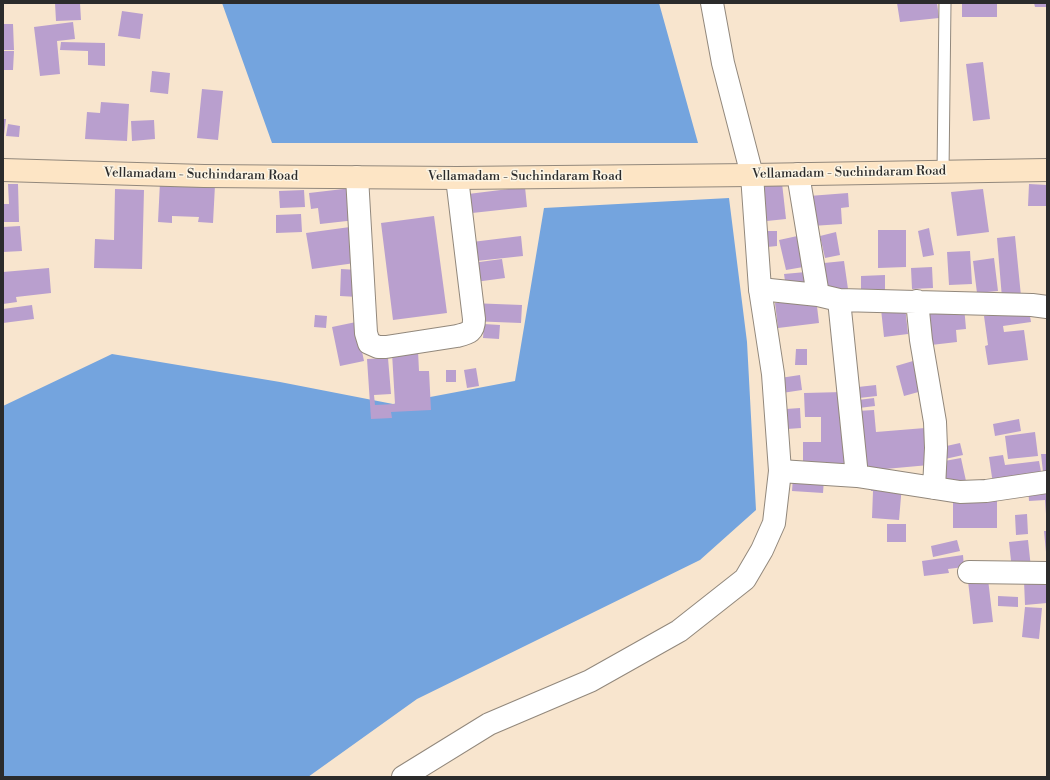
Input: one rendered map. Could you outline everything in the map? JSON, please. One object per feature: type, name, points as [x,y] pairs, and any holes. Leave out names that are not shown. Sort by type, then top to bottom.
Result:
[{"type":"main road","name":"Vellamadam - Suchindaram Road","points":[[3,170],[204,176],[457,178],[1047,170]]},
{"type":"street","points":[[403,777],[489,724],[590,681],[679,631],[745,579],[762,550],[774,523],[780,471],[773,374],[760,289],[752,175],[723,63],[712,3]]},
{"type":"street","points":[[798,174],[828,297],[857,476]]},
{"type":"street","points":[[356,177],[366,333],[369,343],[378,347],[458,336],[469,333],[474,327],[457,178]]},
{"type":"street","points":[[760,289],[828,297],[1032,305],[1047,307]]},
{"type":"street","points":[[917,301],[921,340],[935,422],[934,488]]},
{"type":"street","points":[[780,471],[857,476],[960,492],[973,492],[1047,482]]},
{"type":"street","points":[[969,572],[1047,573]]},
{"type":"lane","points":[[943,172],[944,3]]},
{"type":"water","points":[[222,3],[659,3],[698,143],[272,143]]},
{"type":"water","points":[[729,198],[747,342],[756,510],[700,560],[417,699],[308,777],[3,777],[3,406],[112,354],[280,382],[393,404],[515,381],[544,208]]},
{"type":"building","points":[[55,3],[80,3],[81,20],[56,21]]},
{"type":"building","points":[[897,3],[937,3],[939,18],[900,22]]},
{"type":"building","points":[[962,3],[997,3],[997,17],[962,17]]},
{"type":"building","points":[[1034,3],[1047,3],[1047,7],[1035,7]]},
{"type":"building","points":[[122,11],[143,14],[140,39],[118,36]]},
{"type":"building","points":[[73,22],[75,39],[57,41],[60,74],[40,76],[34,27]]},
{"type":"building","points":[[3,24],[13,24],[14,50],[3,50]]},
{"type":"building","points":[[61,42],[105,43],[105,66],[88,65],[88,51],[60,50]]},
{"type":"building","points":[[3,51],[14,51],[13,70],[3,70]]},
{"type":"building","points":[[983,62],[990,119],[973,121],[966,64]]},
{"type":"building","points":[[152,71],[170,73],[168,94],[150,92]]},
{"type":"building","points":[[202,89],[223,91],[218,140],[197,138]]},
{"type":"building","points":[[101,102],[129,104],[127,141],[85,139],[87,112],[100,113]]},
{"type":"building","points":[[3,119],[6,119],[4,135],[3,135]]},
{"type":"building","points":[[154,120],[155,139],[132,141],[131,121]]},
{"type":"building","points":[[8,124],[20,126],[19,137],[6,136]]},
{"type":"building","points":[[160,182],[215,185],[213,223],[198,222],[199,217],[172,216],[172,223],[158,222]]},
{"type":"building","points":[[782,183],[786,219],[767,221],[762,185]]},
{"type":"building","points":[[8,184],[18,184],[19,222],[3,222],[3,204],[9,204]]},
{"type":"building","points":[[1029,184],[1047,185],[1047,206],[1028,206]]},
{"type":"building","points":[[525,187],[527,207],[463,214],[460,195]]},
{"type":"building","points":[[352,188],[356,220],[320,224],[318,208],[311,209],[309,193]]},
{"type":"building","points":[[115,189],[144,190],[142,269],[94,268],[95,239],[114,240]]},
{"type":"building","points":[[983,189],[989,232],[957,236],[951,192]]},
{"type":"building","points":[[304,190],[305,207],[280,208],[279,191]]},
{"type":"building","points":[[848,193],[849,207],[841,208],[842,224],[812,226],[809,196]]},
{"type":"building","points":[[301,214],[302,232],[276,233],[276,215]]},
{"type":"building","points":[[434,216],[447,313],[393,320],[381,223]]},
{"type":"building","points":[[20,226],[22,251],[3,252],[3,227]]},
{"type":"building","points":[[350,227],[355,263],[312,269],[306,233]]},
{"type":"building","points":[[929,228],[934,255],[923,257],[918,231]]},
{"type":"building","points":[[878,230],[906,230],[906,267],[878,268]]},
{"type":"building","points":[[767,231],[777,231],[777,246],[767,247]]},
{"type":"building","points":[[836,232],[840,255],[825,258],[820,236]]},
{"type":"building","points":[[802,235],[809,266],[786,270],[779,240]]},
{"type":"building","points":[[521,236],[523,256],[467,262],[464,243]]},
{"type":"building","points":[[1015,236],[1021,296],[1002,298],[997,238]]},
{"type":"building","points":[[970,251],[972,284],[949,285],[947,252]]},
{"type":"building","points":[[994,258],[998,291],[977,293],[973,261]]},
{"type":"building","points":[[502,259],[505,278],[475,282],[472,263]]},
{"type":"building","points":[[844,261],[848,289],[827,291],[824,263]]},
{"type":"building","points":[[932,267],[933,288],[912,289],[911,268]]},
{"type":"building","points":[[49,268],[51,293],[16,297],[17,302],[3,304],[3,272]]},
{"type":"building","points":[[341,269],[358,270],[358,297],[340,296]]},
{"type":"building","points":[[806,272],[807,286],[786,288],[784,274]]},
{"type":"building","points":[[885,275],[885,291],[861,292],[861,276]]},
{"type":"building","points":[[816,298],[819,323],[778,328],[775,303]]},
{"type":"building","points":[[470,303],[522,305],[521,323],[470,321]]},
{"type":"building","points":[[32,305],[34,319],[3,323],[3,309]]},
{"type":"building","points":[[905,306],[908,334],[884,337],[881,309]]},
{"type":"building","points":[[964,306],[966,329],[956,330],[957,342],[931,345],[927,310]]},
{"type":"building","points":[[1029,310],[1031,322],[1003,326],[1004,332],[1024,330],[1028,360],[988,365],[985,346],[988,345],[984,316]]},
{"type":"building","points":[[315,315],[327,316],[326,328],[314,327]]},
{"type":"building","points":[[356,322],[364,361],[340,366],[332,327]]},
{"type":"building","points":[[484,324],[500,325],[499,339],[483,338]]},
{"type":"building","points":[[796,349],[807,349],[807,365],[795,365]]},
{"type":"building","points":[[418,351],[419,371],[429,371],[431,410],[391,412],[392,418],[371,419],[367,359],[388,358],[391,394],[374,395],[375,405],[395,404],[392,353]]},
{"type":"building","points":[[913,361],[922,391],[904,396],[896,366]]},
{"type":"building","points":[[476,368],[479,386],[467,388],[464,370]]},
{"type":"building","points":[[446,370],[456,370],[456,382],[446,382]]},
{"type":"building","points":[[800,375],[802,390],[782,393],[780,378]]},
{"type":"building","points":[[876,385],[877,396],[859,398],[858,387]]},
{"type":"building","points":[[843,392],[844,467],[803,468],[803,442],[821,442],[821,417],[805,417],[804,393]]},
{"type":"building","points":[[874,398],[875,406],[859,408],[858,400]]},
{"type":"building","points":[[800,408],[801,428],[787,429],[786,409]]},
{"type":"building","points":[[874,410],[876,432],[925,428],[929,465],[863,471],[857,411]]},
{"type":"building","points":[[1019,419],[1021,431],[995,436],[993,424]]},
{"type":"building","points":[[1035,432],[1038,456],[1008,459],[1005,436]]},
{"type":"building","points":[[960,443],[963,455],[945,459],[942,447]]},
{"type":"building","points":[[1041,454],[1047,454],[1047,480],[1044,481]]},
{"type":"building","points":[[1003,455],[1005,465],[1039,461],[1042,477],[993,484],[989,457]]},
{"type":"building","points":[[961,458],[966,481],[943,485],[939,462]]},
{"type":"building","points":[[793,477],[824,479],[823,493],[792,491]]},
{"type":"building","points":[[871,483],[902,485],[899,520],[872,518],[873,491],[871,491]]},
{"type":"building","points":[[1047,485],[1046,514],[1045,500],[1029,501],[1028,486]]},
{"type":"building","points":[[953,496],[997,496],[997,528],[953,528]]},
{"type":"building","points":[[1027,514],[1028,534],[1016,535],[1015,515]]},
{"type":"building","points":[[887,524],[906,524],[906,542],[887,542]]},
{"type":"building","points":[[1044,531],[1047,531],[1047,552],[1046,552]]},
{"type":"building","points":[[957,540],[960,551],[933,557],[931,546]]},
{"type":"building","points":[[1028,540],[1031,568],[1012,570],[1009,542]]},
{"type":"building","points":[[963,555],[964,567],[948,569],[949,573],[924,576],[922,561]]},
{"type":"building","points":[[988,579],[993,622],[973,624],[968,581]]},
{"type":"building","points":[[1047,580],[1047,603],[1025,605],[1024,581]]},
{"type":"building","points":[[998,596],[1018,597],[1018,607],[998,606]]},
{"type":"building","points":[[1025,607],[1042,608],[1039,639],[1022,637]]}]
